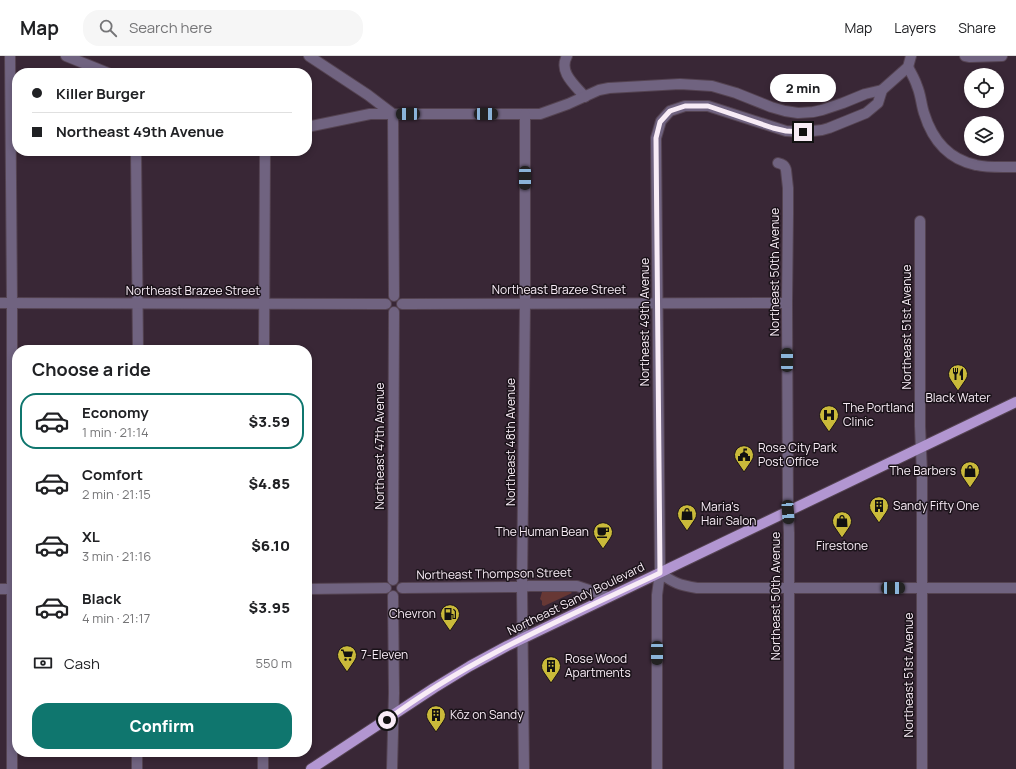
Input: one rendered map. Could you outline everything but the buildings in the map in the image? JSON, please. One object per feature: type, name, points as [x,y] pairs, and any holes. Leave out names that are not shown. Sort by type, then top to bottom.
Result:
[{"type":"main road","name":"Northeast Sandy Boulevard","points":[[311,769],[470,666],[523,638],[1016,402]]},
{"type":"street","points":[[10,56],[12,345]]},
{"type":"street","points":[[66,56],[96,68]]},
{"type":"street","points":[[309,56],[368,94],[392,114],[394,296]]},
{"type":"street","points":[[567,56],[564,64],[566,74],[585,97]]},
{"type":"street","points":[[312,126],[370,114],[540,114],[554,110],[599,90],[620,87],[680,84],[712,86],[736,93],[771,107],[798,112],[813,112],[843,104],[865,94],[882,90],[908,66],[911,56]]},
{"type":"street","points":[[965,56],[1002,56]]},
{"type":"street","points":[[908,66],[918,87],[924,114],[932,133],[943,149],[958,159],[976,165],[989,167],[1016,167]]},
{"type":"street","name":"Northeast 49th Avenue","points":[[657,769],[657,595],[660,573],[656,138],[660,122],[670,111],[685,106],[708,106],[773,128],[786,131],[813,132],[829,128],[866,113],[878,103],[882,90]]},
{"type":"street","name":"Northeast 48th Avenue","points":[[524,769],[522,588],[525,304],[525,114]]},
{"type":"street","points":[[136,156],[138,345]]},
{"type":"street","points":[[264,156],[264,345]]},
{"type":"street","name":"Northeast 50th Avenue","points":[[778,163],[782,164],[785,168],[788,188],[788,512],[790,589],[789,769]]},
{"type":"street","name":"Northeast 51st Avenue","points":[[920,221],[922,769]]},
{"type":"street","points":[[394,296],[401,300],[402,304],[400,310],[397,312],[391,312],[388,309],[386,301],[394,296]]},
{"type":"street","name":"Northeast Brazee Street","points":[[0,303],[386,304]]},
{"type":"street","name":"Northeast Brazee Street","points":[[402,304],[787,303]]},
{"type":"street","name":"Northeast 47th Avenue","points":[[393,580],[394,312]]},
{"type":"street","points":[[660,573],[682,586],[697,588],[1016,588]]},
{"type":"street","points":[[393,580],[400,582],[402,588],[397,596],[391,596],[386,588],[388,583],[393,580]]},
{"type":"street","name":"Northeast Thompson Street","points":[[402,588],[522,588],[529,586],[577,586],[608,597]]},
{"type":"street","points":[[312,589],[386,588]]},
{"type":"street","points":[[0,589],[12,589]]},
{"type":"street","points":[[392,769],[394,714],[393,596]]},
{"type":"street","points":[[12,757],[12,769]]},
{"type":"street","points":[[137,757],[137,769]]},
{"type":"street","points":[[263,757],[263,769]]},
{"type":"shaded area","points":[[542,592],[572,593],[544,606],[542,605],[542,601],[540,599]]},
{"type":"place","name":"Black Water","points":[[958,391]]},
{"type":"place","name":"The Portland Clinic","points":[[829,432]]},
{"type":"place","name":"Rose City Park Post Office","points":[[744,472]]},
{"type":"place","name":"The Barbers","points":[[970,488]]},
{"type":"place","name":"Sandy Fifty One","points":[[879,523]]},
{"type":"place","name":"Maria's Hair Salon","points":[[687,531]]},
{"type":"place","name":"Firestone","points":[[842,538]]},
{"type":"place","name":"The Human Bean","points":[[603,549]]},
{"type":"place","name":"Chevron","points":[[450,631]]},
{"type":"place","name":"7-Eleven","points":[[347,672]]},
{"type":"place","name":"Rose Wood Apartments","points":[[551,683]]},
{"type":"place","name":"Kōz on Sandy","points":[[436,732]]},
{"type":"route","points":[[387,720],[407,705],[470,666],[507,646],[660,573],[656,138],[660,122],[670,111],[685,106],[708,106],[773,128],[786,131],[803,132]]}]
